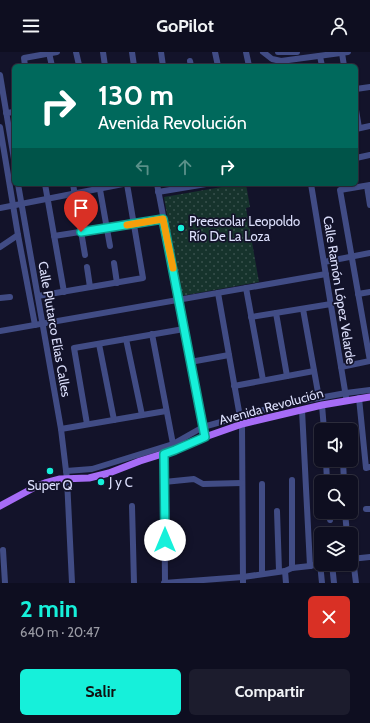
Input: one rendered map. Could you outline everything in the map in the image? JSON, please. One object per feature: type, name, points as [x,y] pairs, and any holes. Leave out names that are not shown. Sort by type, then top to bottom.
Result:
[{"type":"main road","name":"Avenida Revolución","points":[[0,506],[37,486],[52,480],[67,475],[89,478],[109,474],[140,461],[175,450],[241,421],[302,410],[320,401],[346,397],[370,397]]},
{"type":"street","points":[[25,64],[24,58],[57,52]]},
{"type":"street","points":[[76,52],[79,64]]},
{"type":"street","points":[[103,52],[105,64]]},
{"type":"street","points":[[132,52],[134,64]]},
{"type":"street","points":[[161,52],[163,64]]},
{"type":"street","points":[[215,52],[218,64]]},
{"type":"street","points":[[246,52],[249,64]]},
{"type":"street","points":[[263,52],[272,59],[291,63],[345,52],[344,64]]},
{"type":"street","points":[[278,52],[292,52]]},
{"type":"street","points":[[49,54],[52,64]]},
{"type":"street","points":[[320,56],[322,64]]},
{"type":"street","points":[[0,75],[12,148]]},
{"type":"street","points":[[358,89],[370,87]]},
{"type":"street","points":[[6,113],[12,112]]},
{"type":"street","points":[[358,128],[370,126]]},
{"type":"street","name":"Calle Plutarco Elías Calles","points":[[0,127],[18,236],[35,325]]},
{"type":"street","points":[[358,158],[370,155]]},
{"type":"street","points":[[0,174],[7,172]]},
{"type":"street","points":[[341,367],[370,362],[340,190],[368,185],[370,205]]},
{"type":"street","name":"Calle Plutarco Elías Calles","points":[[18,186],[61,429],[67,475],[72,583]]},
{"type":"street","points":[[45,186],[64,292]]},
{"type":"street","points":[[73,186],[85,255]]},
{"type":"street","points":[[0,208],[74,193],[99,186],[110,246]]},
{"type":"street","points":[[38,296],[143,278],[126,186]]},
{"type":"street","points":[[157,186],[205,437]]},
{"type":"street","points":[[158,192],[194,186]]},
{"type":"street","name":"Calle Ramón López Velarde","points":[[311,186],[346,397]]},
{"type":"street","points":[[54,236],[163,219]]},
{"type":"street","points":[[0,247],[18,236]]},
{"type":"street","points":[[324,262],[370,253]]},
{"type":"street","points":[[114,263],[117,283]]},
{"type":"street","points":[[87,266],[90,287]]},
{"type":"street","points":[[0,331],[326,274]]},
{"type":"street","points":[[246,288],[263,380]]},
{"type":"street","points":[[358,294],[370,292]]},
{"type":"street","points":[[218,293],[241,421],[243,580]]},
{"type":"street","points":[[0,298],[10,297]]},
{"type":"street","points":[[251,317],[331,304]]},
{"type":"street","points":[[303,309],[323,423]]},
{"type":"street","points":[[276,313],[287,376]]},
{"type":"street","points":[[87,424],[74,348],[184,329]]},
{"type":"street","points":[[152,334],[173,444]]},
{"type":"street","points":[[126,339],[142,415]]},
{"type":"street","points":[[99,344],[114,420]]},
{"type":"street","points":[[190,362],[228,355]]},
{"type":"street","points":[[234,386],[314,371]]},
{"type":"street","name":"Avenida Revolución","points":[[346,397],[370,390]]},
{"type":"street","points":[[359,398],[366,468],[370,467]]},
{"type":"street","name":"Avenida Revolución","points":[[67,475],[92,469],[173,444],[203,427],[241,421],[281,405],[320,401]]},
{"type":"street","points":[[302,410],[310,566]]},
{"type":"street","points":[[61,429],[166,411]]},
{"type":"street","points":[[164,454],[164,583],[243,580],[262,574],[314,565]]},
{"type":"street","points":[[164,482],[194,480],[203,484],[242,483]]},
{"type":"street","points":[[292,480],[292,568]]},
{"type":"street","points":[[262,484],[262,574]]},
{"type":"street","points":[[132,506],[134,583]]},
{"type":"street","points":[[277,511],[282,571],[286,583]]},
{"type":"street","points":[[3,550],[5,583]]},
{"type":"street","points":[[358,558],[370,557]]},
{"type":"street","points":[[321,571],[322,583]]},
{"type":"street","points":[[333,571],[334,583]]},
{"type":"street","points":[[354,571],[356,583]]},
{"type":"green space","points":[[227,186],[246,186],[250,207],[246,208],[259,282],[181,296],[164,197]]},
{"type":"slow traffic","points":[[127,225],[163,219],[173,268]]},
{"type":"place","name":"Preescolar Leopoldo Río De La Loza","points":[[181,228]]},
{"type":"place","name":"Super Q","points":[[50,471]]},
{"type":"place","name":"J y C","points":[[101,482]]},
{"type":"route","points":[[81,232],[163,219],[205,437],[164,454],[165,540]]}]
